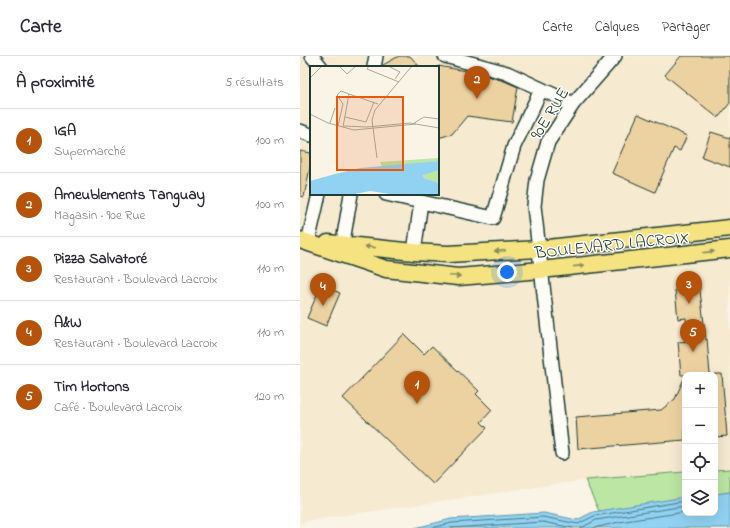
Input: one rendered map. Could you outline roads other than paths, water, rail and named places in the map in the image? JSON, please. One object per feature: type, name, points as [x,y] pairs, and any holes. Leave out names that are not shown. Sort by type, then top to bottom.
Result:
[{"type":"main road","name":"BOULEVARD LACROIX","points":[[306,241],[341,249],[448,254],[539,249],[730,228]]},
{"type":"main road","name":"BOULEVARD LACROIX","points":[[341,249],[386,269],[458,277],[541,270],[730,250]]},
{"type":"street","points":[[312,56],[320,66]]},
{"type":"street","points":[[374,66],[376,56]]},
{"type":"street","points":[[445,56],[507,74],[573,104]]},
{"type":"street","name":"90E RUE","points":[[562,453],[534,206],[538,180],[548,142],[573,104],[615,56]]},
{"type":"street","points":[[390,195],[493,218],[514,146],[541,90]]},
{"type":"street","points":[[300,124],[310,127]]},
{"type":"street","points":[[300,131],[310,135]]},
{"type":"street","points":[[312,195],[310,207],[313,217]]},
{"type":"street","points":[[306,241],[319,195]]},
{"type":"street","points":[[341,249],[351,195]]},
{"type":"street","points":[[414,252],[421,202]]},
{"type":"water","points":[[730,492],[730,528],[415,528],[451,519],[544,513],[577,520],[593,512],[682,497],[682,516],[718,516],[718,494]]},
{"type":"place","name":"Ameublements Tanguay","points":[[477,99]]},
{"type":"place","name":"Pizza Salvatoré","points":[[689,304]]},
{"type":"place","name":"A&W","points":[[323,306]]},
{"type":"place","name":"Tim Hortons","points":[[693,352]]},
{"type":"place","name":"IGA","points":[[417,404]]}]
